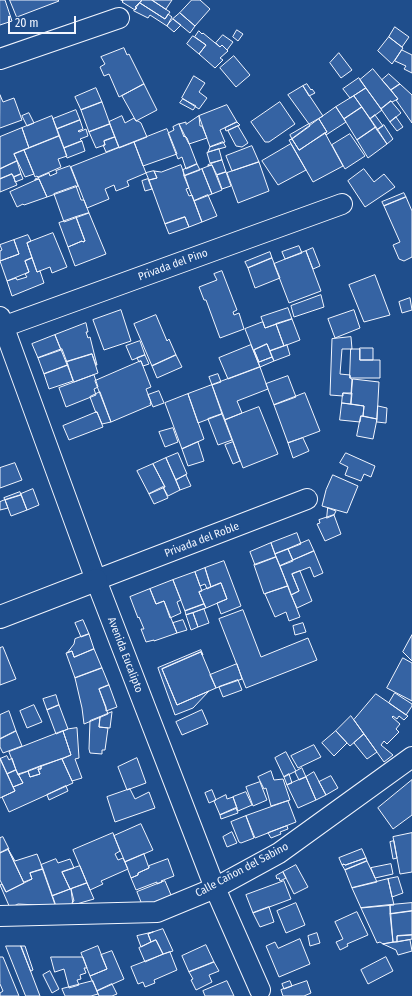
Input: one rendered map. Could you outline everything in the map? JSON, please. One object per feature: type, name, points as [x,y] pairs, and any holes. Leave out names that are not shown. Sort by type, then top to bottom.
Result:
[{"type":"street","points":[[0,59],[119,18]]},
{"type":"street","name":"Privada del Pino","points":[[1,324],[342,204]]},
{"type":"street","name":"Avenida Eucalipto","points":[[1,324],[96,580],[215,888],[260,990]]},
{"type":"street","name":"Privada del Roble","points":[[96,580],[307,500]]},
{"type":"street","points":[[0,617],[96,580]]},
{"type":"street","name":"Calle Cañon del Sabino","points":[[0,916],[157,912],[215,888],[278,853],[412,757]]},
{"type":"building","points":[[0,0],[5,0],[12,21],[0,25]]},
{"type":"building","points":[[10,0],[58,0],[59,1],[17,17]]},
{"type":"building","points":[[121,0],[142,0],[135,7],[137,8],[135,10]]},
{"type":"building","points":[[143,0],[152,0],[170,12],[165,19],[140,3]]},
{"type":"building","points":[[152,0],[172,0],[166,9]]},
{"type":"building","points":[[192,0],[200,0],[210,9],[195,26],[180,13]]},
{"type":"building","points":[[140,3],[165,19],[168,14],[172,17],[167,26],[150,15],[148,18],[134,11]]},
{"type":"building","points":[[180,13],[195,26],[190,33],[173,19]]},
{"type":"building","points":[[173,19],[181,25],[174,32],[167,26]]},
{"type":"building","points":[[395,27],[409,37],[402,47],[389,37]]},
{"type":"building","points":[[237,30],[243,34],[238,41],[233,37]]},
{"type":"building","points":[[199,31],[220,47],[222,45],[228,51],[220,58],[223,60],[215,68],[199,54],[206,45],[195,37]]},
{"type":"building","points":[[223,35],[233,42],[227,50],[222,45],[220,47],[216,43]]},
{"type":"building","points":[[193,36],[206,45],[199,54],[187,44]]},
{"type":"building","points":[[389,37],[403,48],[392,64],[378,51]]},
{"type":"building","points":[[124,48],[127,55],[129,54],[144,84],[119,97],[109,74],[104,76],[100,67],[105,64],[101,57]]},
{"type":"building","points":[[402,50],[412,55],[412,73],[404,69],[406,66],[395,61]]},
{"type":"building","points":[[339,53],[352,70],[341,78],[330,63]]},
{"type":"building","points":[[234,56],[250,75],[236,87],[220,68]]},
{"type":"building","points":[[373,69],[398,99],[392,102],[391,101],[381,109],[360,80]]},
{"type":"building","points":[[389,74],[400,84],[391,90],[382,80]]},
{"type":"building","points":[[194,76],[205,83],[199,92],[207,98],[199,109],[182,98]]},
{"type":"building","points":[[359,78],[366,88],[350,98],[343,89]]},
{"type":"building","points":[[144,84],[157,110],[136,121],[122,96]]},
{"type":"building","points":[[307,84],[315,93],[309,96],[303,86]]},
{"type":"building","points":[[400,84],[412,95],[412,123],[391,90]]},
{"type":"building","points":[[303,86],[323,116],[309,124],[288,95]]},
{"type":"building","points":[[96,88],[102,102],[81,110],[75,97]]},
{"type":"building","points":[[366,88],[382,110],[370,119],[354,96]]},
{"type":"building","points":[[0,95],[3,102],[14,98],[22,120],[0,128]]},
{"type":"building","points":[[354,96],[362,107],[344,119],[336,107]]},
{"type":"building","points":[[183,99],[196,106],[193,110],[180,103]]},
{"type":"building","points":[[391,101],[401,113],[390,122],[381,109]]},
{"type":"building","points":[[102,102],[110,124],[89,132],[81,110]]},
{"type":"building","points":[[280,102],[295,124],[269,142],[265,142],[251,122]]},
{"type":"building","points":[[227,105],[237,122],[220,130],[225,142],[210,147],[199,116]]},
{"type":"building","points":[[336,107],[346,122],[326,135],[325,133],[327,132],[319,119]]},
{"type":"building","points":[[362,107],[376,127],[357,140],[344,119]]},
{"type":"building","points":[[76,110],[80,120],[57,129],[53,119]]},
{"type":"building","points":[[29,113],[34,123],[27,126],[22,116]]},
{"type":"building","points":[[375,115],[383,126],[377,130],[370,119]]},
{"type":"building","points":[[52,116],[59,136],[29,148],[22,128]]},
{"type":"building","points":[[122,116],[125,123],[134,118],[136,121],[141,123],[147,137],[119,148],[109,122]]},
{"type":"building","points":[[199,116],[200,126],[202,126],[207,138],[189,144],[179,124],[186,122],[186,124]]},
{"type":"building","points":[[396,117],[403,127],[397,131],[390,122]]},
{"type":"building","points":[[319,119],[327,132],[299,150],[292,139]]},
{"type":"building","points":[[80,120],[83,129],[78,131],[79,132],[86,129],[88,136],[80,139],[82,141],[64,148],[57,129]]},
{"type":"building","points":[[237,122],[240,125],[226,131],[225,128]]},
{"type":"building","points":[[110,124],[115,137],[104,141],[105,145],[96,148],[89,132]]},
{"type":"building","points":[[179,124],[184,137],[185,136],[187,138],[197,164],[186,169],[182,157],[178,159],[168,133],[174,130],[173,127]]},
{"type":"building","points":[[309,124],[310,126],[292,139],[290,135]]},
{"type":"building","points":[[384,125],[393,139],[387,144],[377,130]]},
{"type":"building","points":[[238,126],[248,143],[242,147],[236,146],[228,131]]},
{"type":"building","points":[[376,127],[387,144],[368,158],[357,140]]},
{"type":"building","points":[[22,128],[29,148],[14,154],[17,161],[0,169],[0,137]]},
{"type":"building","points":[[167,129],[177,154],[143,166],[134,142]]},
{"type":"building","points":[[325,133],[343,166],[313,182],[289,140],[292,139],[299,150]]},
{"type":"building","points":[[350,134],[365,156],[345,169],[332,145]]},
{"type":"building","points":[[59,136],[67,156],[58,159],[61,167],[35,177],[24,150]]},
{"type":"building","points":[[115,137],[119,147],[106,152],[103,145],[105,145],[104,141]]},
{"type":"building","points":[[82,141],[85,151],[67,158],[64,148]]},
{"type":"building","points":[[134,142],[146,173],[127,181],[129,186],[116,191],[114,185],[105,189],[109,199],[87,208],[71,167]]},
{"type":"building","points":[[223,142],[226,147],[208,152],[210,147]]},
{"type":"building","points":[[291,144],[306,170],[278,185],[262,161]]},
{"type":"building","points":[[252,146],[259,162],[232,171],[226,156]]},
{"type":"building","points":[[219,149],[222,160],[210,163],[207,153]]},
{"type":"building","points":[[24,150],[34,174],[25,177],[14,154]]},
{"type":"building","points":[[222,160],[226,172],[217,175],[212,165],[208,165]]},
{"type":"building","points":[[17,161],[21,174],[14,177],[12,174],[0,179],[0,169]]},
{"type":"building","points":[[259,162],[269,191],[238,203],[227,173]]},
{"type":"building","points":[[197,164],[200,170],[184,176],[183,170]]},
{"type":"building","points":[[181,165],[189,188],[186,189],[189,196],[192,195],[202,222],[189,227],[185,217],[165,224],[149,180],[157,178],[154,171],[161,172]]},
{"type":"building","points":[[212,165],[222,190],[212,194],[202,169]]},
{"type":"building","points":[[70,166],[78,186],[47,197],[39,179],[35,179],[49,173],[50,176],[57,173],[56,171]]},
{"type":"building","points":[[202,169],[212,194],[194,201],[184,176]]},
{"type":"building","points":[[364,169],[374,182],[384,174],[395,187],[365,207],[348,181]]},
{"type":"building","points":[[154,171],[157,178],[149,180],[146,173]]},
{"type":"building","points":[[226,172],[231,186],[222,189],[217,175]]},
{"type":"building","points":[[12,174],[17,185],[0,192],[0,179]]},
{"type":"building","points":[[21,174],[23,179],[15,182],[14,177]]},
{"type":"building","points":[[39,179],[47,197],[17,207],[10,192]]},
{"type":"building","points":[[148,179],[152,189],[145,191],[142,181]]},
{"type":"building","points":[[76,186],[81,200],[84,200],[89,213],[64,222],[54,194]]},
{"type":"building","points":[[404,193],[406,197],[384,206],[382,202]]},
{"type":"building","points":[[208,195],[217,216],[202,222],[194,201]]},
{"type":"building","points":[[406,197],[412,211],[412,257],[404,261],[399,259],[393,245],[400,242],[384,206]]},
{"type":"building","points":[[89,213],[106,254],[75,266],[68,247],[85,241],[76,217]]},
{"type":"building","points":[[76,217],[85,241],[68,247],[59,223]]},
{"type":"building","points":[[185,217],[189,227],[169,234],[165,224]]},
{"type":"building","points":[[53,233],[67,267],[52,273],[50,267],[37,272],[27,243]]},
{"type":"building","points":[[28,235],[31,241],[27,243],[32,258],[25,261],[29,272],[7,281],[0,261],[19,254],[14,240]]},
{"type":"building","points":[[14,240],[19,254],[0,261],[0,251],[2,250],[0,245]]},
{"type":"building","points":[[299,246],[302,253],[285,259],[282,252]]},
{"type":"building","points":[[313,248],[320,266],[313,269],[306,251]]},
{"type":"building","points":[[306,251],[321,291],[289,303],[274,264]]},
{"type":"building","points":[[270,252],[272,258],[248,268],[245,262]]},
{"type":"building","points":[[32,258],[37,272],[40,271],[44,283],[12,296],[7,281],[27,277],[25,274],[29,272],[25,261]]},
{"type":"building","points":[[272,258],[280,278],[255,288],[248,268]]},
{"type":"building","points":[[222,271],[237,310],[233,312],[234,315],[239,313],[244,329],[220,338],[206,300],[204,300],[199,287],[217,280],[214,274]]},
{"type":"building","points":[[375,275],[390,315],[364,322],[349,285]]},
{"type":"building","points":[[321,295],[324,307],[294,317],[291,306]]},
{"type":"building","points":[[410,298],[412,310],[402,313],[399,302]]},
{"type":"building","points":[[288,308],[292,319],[265,328],[261,317]]},
{"type":"building","points":[[121,310],[131,341],[104,350],[93,320]]},
{"type":"building","points":[[354,310],[360,328],[335,338],[328,319]]},
{"type":"building","points":[[156,315],[167,341],[169,339],[176,355],[152,366],[134,324]]},
{"type":"building","points":[[292,319],[300,340],[284,346],[276,324]]},
{"type":"building","points":[[263,322],[265,328],[276,324],[284,346],[270,351],[267,344],[254,350],[259,362],[272,357],[274,361],[260,367],[245,329]]},
{"type":"building","points":[[86,323],[88,332],[86,332],[88,338],[90,337],[97,365],[92,354],[66,362],[55,335]]},
{"type":"building","points":[[55,335],[61,350],[38,358],[32,344]]},
{"type":"building","points":[[351,337],[352,349],[342,349],[340,374],[350,375],[352,379],[351,394],[343,393],[343,396],[330,395],[332,339]]},
{"type":"building","points":[[140,341],[145,355],[132,360],[126,346]]},
{"type":"building","points":[[267,344],[272,357],[259,362],[254,350]]},
{"type":"building","points":[[251,345],[260,367],[228,379],[219,358]]},
{"type":"building","points":[[287,345],[290,355],[274,361],[270,351]]},
{"type":"building","points":[[360,348],[373,348],[373,360],[360,360]]},
{"type":"building","points":[[62,349],[68,365],[44,374],[38,358]]},
{"type":"building","points":[[351,349],[360,349],[360,360],[380,360],[380,378],[350,378]]},
{"type":"building","points":[[92,354],[98,373],[74,382],[66,362]]},
{"type":"building","points":[[145,355],[149,364],[143,366],[141,361],[139,362],[137,358]]},
{"type":"building","points":[[176,355],[182,367],[157,378],[152,366]]},
{"type":"building","points":[[141,361],[151,387],[146,389],[151,405],[111,422],[95,381]]},
{"type":"building","points":[[68,365],[73,381],[49,389],[44,374]]},
{"type":"building","points":[[260,367],[268,389],[237,401],[242,413],[225,420],[212,385]]},
{"type":"building","points":[[218,374],[221,382],[212,385],[209,377]]},
{"type":"building","points":[[94,375],[98,387],[94,389],[96,395],[66,407],[59,388]]},
{"type":"building","points":[[288,376],[296,397],[274,405],[266,384]]},
{"type":"building","points":[[353,379],[379,382],[377,419],[363,416],[364,406],[351,404]]},
{"type":"building","points":[[212,385],[222,414],[198,423],[188,394]]},
{"type":"building","points":[[159,391],[164,403],[153,407],[148,395]]},
{"type":"building","points":[[100,392],[111,422],[102,424],[90,397]]},
{"type":"building","points":[[305,393],[320,431],[288,443],[274,405]]},
{"type":"building","points":[[343,393],[352,393],[351,404],[342,403]]},
{"type":"building","points":[[188,394],[204,439],[182,449],[165,403]]},
{"type":"building","points":[[342,403],[364,406],[363,416],[361,416],[360,422],[340,420]]},
{"type":"building","points":[[378,406],[387,408],[386,423],[377,422]]},
{"type":"building","points":[[259,407],[278,454],[243,468],[225,420]]},
{"type":"building","points":[[97,412],[103,427],[69,440],[63,426]]},
{"type":"building","points":[[222,414],[232,440],[218,445],[208,419]]},
{"type":"building","points":[[361,416],[377,419],[373,439],[357,436]]},
{"type":"building","points":[[173,428],[178,442],[165,447],[159,432]]},
{"type":"building","points":[[303,438],[309,451],[293,458],[288,443]]},
{"type":"building","points":[[198,442],[204,461],[188,466],[182,449]]},
{"type":"building","points":[[233,442],[240,461],[233,464],[225,445]]},
{"type":"building","points":[[178,453],[187,474],[176,480],[166,458]]},
{"type":"building","points":[[346,453],[375,466],[371,477],[364,474],[361,481],[345,475],[348,467],[340,463]]},
{"type":"building","points":[[166,458],[180,490],[168,496],[153,464]]},
{"type":"building","points":[[15,463],[22,480],[0,488],[0,468]]},
{"type":"building","points":[[153,464],[165,487],[149,494],[137,471]]},
{"type":"building","points":[[186,475],[191,486],[180,490],[176,480]]},
{"type":"building","points":[[333,475],[358,486],[347,513],[322,506],[326,490]]},
{"type":"building","points":[[163,487],[168,498],[154,504],[149,494]]},
{"type":"building","points":[[33,489],[39,505],[27,510],[21,494]]},
{"type":"building","points":[[20,492],[21,495],[5,500],[4,498]]},
{"type":"building","points":[[21,495],[27,510],[11,516],[5,500]]},
{"type":"building","points":[[5,500],[8,508],[0,510],[0,502]]},
{"type":"building","points":[[328,508],[336,511],[334,515],[327,518]]},
{"type":"building","points":[[334,515],[341,534],[325,541],[317,524],[320,523],[319,520]]},
{"type":"building","points":[[297,533],[301,544],[275,554],[271,543]]},
{"type":"building","points":[[309,540],[314,551],[293,560],[288,549]]},
{"type":"building","points":[[271,543],[276,557],[255,565],[250,552]]},
{"type":"building","points":[[288,549],[293,561],[280,566],[275,554]]},
{"type":"building","points":[[314,551],[323,573],[314,577],[310,567],[292,574],[299,591],[291,595],[280,566]]},
{"type":"building","points":[[276,557],[288,586],[264,594],[254,565]]},
{"type":"building","points":[[224,561],[241,606],[221,614],[217,603],[227,599],[221,583],[211,587],[205,568]]},
{"type":"building","points":[[205,568],[211,587],[207,589],[205,584],[200,586],[195,572]]},
{"type":"building","points":[[300,571],[312,601],[297,608],[291,595],[299,591],[292,574]]},
{"type":"building","points":[[195,572],[202,591],[199,592],[204,604],[185,611],[173,580]]},
{"type":"building","points":[[173,580],[181,600],[177,602],[181,613],[170,618],[164,601],[156,604],[150,589]]},
{"type":"building","points":[[221,583],[227,599],[206,608],[199,592]]},
{"type":"building","points":[[288,586],[300,617],[289,621],[286,612],[275,617],[265,594]]},
{"type":"building","points":[[150,589],[156,604],[164,601],[177,633],[154,641],[146,642],[141,629],[144,629],[130,597]]},
{"type":"building","points":[[204,604],[206,608],[186,615],[185,611]]},
{"type":"building","points":[[204,609],[209,623],[198,627],[193,613]]},
{"type":"building","points":[[243,610],[261,657],[308,638],[317,660],[246,688],[219,619]]},
{"type":"building","points":[[193,613],[198,627],[191,630],[186,615]]},
{"type":"building","points":[[83,620],[89,634],[81,637],[75,623]]},
{"type":"building","points":[[183,620],[187,630],[177,633],[173,623]]},
{"type":"building","points":[[303,623],[306,632],[295,635],[293,626]]},
{"type":"building","points":[[89,634],[94,649],[74,657],[72,651],[67,653],[74,644],[75,639]]},
{"type":"building","points":[[412,635],[412,661],[403,652]]},
{"type":"building","points":[[3,647],[16,679],[0,685],[0,648]]},
{"type":"building","points":[[94,649],[102,668],[75,678],[66,653],[72,651],[74,657]]},
{"type":"building","points":[[201,650],[203,655],[201,652],[162,669],[177,705],[209,691],[193,708],[175,715],[158,668]]},
{"type":"building","points":[[201,652],[216,688],[177,705],[162,669]]},
{"type":"building","points":[[403,658],[412,663],[412,701],[387,688]]},
{"type":"building","points":[[237,664],[242,679],[216,688],[210,675]]},
{"type":"building","points":[[102,668],[109,685],[99,689],[108,714],[84,724],[75,678]]},
{"type":"building","points":[[238,680],[242,690],[223,697],[219,687]]},
{"type":"building","points":[[109,685],[117,707],[106,711],[106,707],[99,689]]},
{"type":"building","points":[[395,693],[412,704],[406,715],[389,703]]},
{"type":"building","points":[[376,694],[408,716],[404,720],[399,716],[397,719],[393,716],[392,717],[400,724],[396,729],[399,732],[387,744],[384,741],[381,745],[393,755],[384,762],[354,720]]},
{"type":"building","points":[[56,695],[59,705],[47,710],[43,699]]},
{"type":"building","points":[[34,705],[42,722],[27,728],[20,711]]},
{"type":"building","points":[[59,705],[68,729],[56,734],[47,710]]},
{"type":"building","points":[[202,710],[208,724],[182,735],[176,722]]},
{"type":"building","points":[[9,711],[16,731],[0,739],[0,715]]},
{"type":"building","points":[[112,712],[110,728],[99,727],[100,717]]},
{"type":"building","points":[[351,716],[364,734],[350,746],[336,731]]},
{"type":"building","points":[[100,717],[99,727],[108,728],[105,750],[102,750],[102,754],[90,753],[90,721]]},
{"type":"building","points":[[77,728],[79,758],[75,759],[82,778],[72,781],[62,759],[71,755],[63,731]]},
{"type":"building","points":[[16,731],[22,746],[3,753],[0,747],[0,739]]},
{"type":"building","points":[[63,731],[71,755],[18,775],[9,752]]},
{"type":"building","points":[[336,731],[347,743],[334,756],[322,743]]},
{"type":"building","points":[[364,734],[377,752],[367,759],[354,743]]},
{"type":"building","points":[[314,745],[321,757],[298,768],[291,756]]},
{"type":"building","points":[[286,752],[296,771],[284,777],[275,758]]},
{"type":"building","points":[[7,756],[9,760],[12,758],[16,770],[7,774],[0,759]]},
{"type":"building","points":[[0,758],[15,791],[0,798]]},
{"type":"building","points":[[137,758],[146,783],[127,790],[118,767]]},
{"type":"building","points":[[62,759],[73,783],[9,812],[2,797],[15,791],[13,787],[23,783],[18,774],[28,771],[30,777],[40,774],[38,769],[41,769],[41,766]]},
{"type":"building","points":[[41,766],[41,769],[38,769],[40,774],[30,777],[28,771]]},
{"type":"building","points":[[302,768],[306,777],[299,780],[295,772]]},
{"type":"building","points":[[16,770],[23,783],[13,787],[7,774]]},
{"type":"building","points":[[271,771],[274,780],[283,779],[290,800],[271,806],[266,788],[264,789],[258,777]]},
{"type":"building","points":[[314,772],[326,795],[316,800],[306,777]]},
{"type":"building","points":[[289,774],[292,783],[287,785],[284,777]]},
{"type":"building","points":[[331,776],[338,788],[326,795],[319,782]]},
{"type":"building","points":[[306,777],[316,800],[298,808],[287,785]]},
{"type":"building","points":[[412,780],[412,815],[393,829],[378,808]]},
{"type":"building","points":[[260,782],[267,800],[253,806],[246,787]]},
{"type":"building","points":[[66,786],[68,791],[49,800],[47,795]]},
{"type":"building","points":[[130,789],[135,799],[149,792],[155,808],[115,822],[107,797]]},
{"type":"building","points":[[212,790],[216,800],[209,803],[205,793]]},
{"type":"building","points":[[246,792],[252,805],[238,811],[233,797]]},
{"type":"building","points":[[226,795],[227,799],[233,797],[237,808],[220,815],[214,801]]},
{"type":"building","points":[[288,801],[296,822],[255,838],[246,816]]},
{"type":"building","points":[[236,808],[238,813],[221,819],[220,815]]},
{"type":"building","points":[[246,816],[254,838],[241,843],[239,842],[231,822]]},
{"type":"building","points":[[141,824],[153,850],[125,862],[114,836]]},
{"type":"building","points":[[287,826],[288,829],[271,838],[268,833]]},
{"type":"building","points":[[232,832],[237,843],[227,847],[223,837]]},
{"type":"building","points":[[113,833],[120,851],[115,854],[118,860],[123,858],[128,869],[101,881],[103,884],[90,890],[73,850]]},
{"type":"building","points":[[412,833],[412,872],[400,874],[393,837]]},
{"type":"building","points":[[3,837],[9,849],[0,853],[0,838]]},
{"type":"building","points":[[394,841],[397,858],[393,859],[390,842]]},
{"type":"building","points":[[8,849],[24,883],[6,892],[0,880],[0,853]]},
{"type":"building","points":[[8,849],[15,861],[37,854],[43,869],[30,873],[32,879],[24,882]]},
{"type":"building","points":[[362,849],[366,858],[342,865],[339,858]]},
{"type":"building","points":[[144,854],[149,868],[131,878],[125,862]]},
{"type":"building","points":[[366,858],[367,861],[345,870],[342,865],[345,865]]},
{"type":"building","points":[[56,859],[58,863],[70,859],[74,868],[62,872],[70,889],[52,896],[41,865]]},
{"type":"building","points":[[168,859],[174,876],[157,884],[157,882],[136,890],[131,878],[149,868],[149,866]]},
{"type":"building","points":[[367,861],[377,882],[352,888],[345,870]]},
{"type":"building","points":[[391,864],[393,874],[375,878],[371,868]]},
{"type":"building","points":[[296,865],[308,887],[294,894],[283,872]]},
{"type":"building","points":[[80,866],[87,883],[70,889],[62,872]]},
{"type":"building","points":[[43,869],[56,906],[18,904],[10,908],[0,885],[2,884],[6,892],[32,879],[30,873]]},
{"type":"building","points":[[283,872],[286,878],[280,881],[276,876]]},
{"type":"building","points":[[398,877],[403,893],[392,897],[388,879]]},
{"type":"building","points":[[388,879],[394,905],[361,908],[352,888]]},
{"type":"building","points":[[165,881],[171,895],[143,907],[137,892]]},
{"type":"building","points":[[284,881],[291,899],[253,913],[246,895]]},
{"type":"building","points":[[87,883],[94,899],[73,905],[71,889]]},
{"type":"building","points":[[71,889],[74,901],[72,902],[76,912],[59,916],[52,896]]},
{"type":"building","points":[[296,903],[305,925],[286,933],[277,911]]},
{"type":"building","points":[[412,903],[412,911],[390,914],[390,905]]},
{"type":"building","points":[[390,905],[393,942],[383,944],[380,942],[377,943],[361,908]]},
{"type":"building","points":[[269,907],[274,922],[260,927],[253,913]]},
{"type":"building","points":[[412,911],[412,935],[397,936],[397,942],[393,942],[390,914]]},
{"type":"building","points":[[357,912],[368,935],[347,944],[348,946],[340,950],[336,942],[343,939],[335,922]]},
{"type":"building","points":[[163,929],[173,951],[163,954],[156,940],[151,942],[148,934]]},
{"type":"building","points":[[153,932],[148,934],[151,942],[141,947],[137,936]]},
{"type":"building","points":[[317,933],[320,943],[310,946],[308,936]]},
{"type":"building","points":[[412,935],[412,939],[397,942],[397,936]]},
{"type":"building","points":[[300,939],[310,964],[279,977],[266,946],[275,942],[278,948]]},
{"type":"building","points":[[156,940],[163,954],[145,962],[139,948]]},
{"type":"building","points":[[410,940],[412,951],[398,955],[396,950],[383,944]]},
{"type":"building","points":[[206,945],[214,962],[189,972],[182,956]]},
{"type":"building","points":[[6,946],[21,946],[40,996],[26,996]]},
{"type":"building","points":[[21,946],[25,946],[33,970],[31,971]]},
{"type":"building","points":[[98,946],[107,969],[90,976],[81,953]]},
{"type":"building","points":[[112,951],[124,979],[97,991],[90,976],[107,969],[101,955]]},
{"type":"building","points":[[170,952],[177,970],[154,980],[155,983],[145,987],[143,982],[138,984],[131,967]]},
{"type":"building","points":[[0,957],[3,957],[19,996],[0,996],[0,993],[3,991],[0,984]]},
{"type":"building","points":[[51,957],[83,957],[87,968],[84,968],[86,973],[80,975],[81,979],[77,980],[79,985],[69,988],[64,969],[55,972]]},
{"type":"building","points":[[386,957],[393,971],[368,984],[361,970]]},
{"type":"building","points":[[214,962],[219,971],[209,975],[212,982],[196,990],[189,972]]},
{"type":"building","points":[[50,971],[59,989],[52,993],[43,975]]},
{"type":"building","points":[[93,981],[98,994],[91,996],[65,996],[62,989]]},
{"type":"building","points":[[227,981],[234,996],[205,996],[203,991]]},
{"type":"building","points":[[290,981],[292,986],[284,989],[282,984]]},
{"type":"building","points":[[307,981],[311,993],[304,996],[283,996],[281,990]]},
{"type":"building","points":[[112,984],[117,994],[112,996],[99,996],[97,991]]}]
